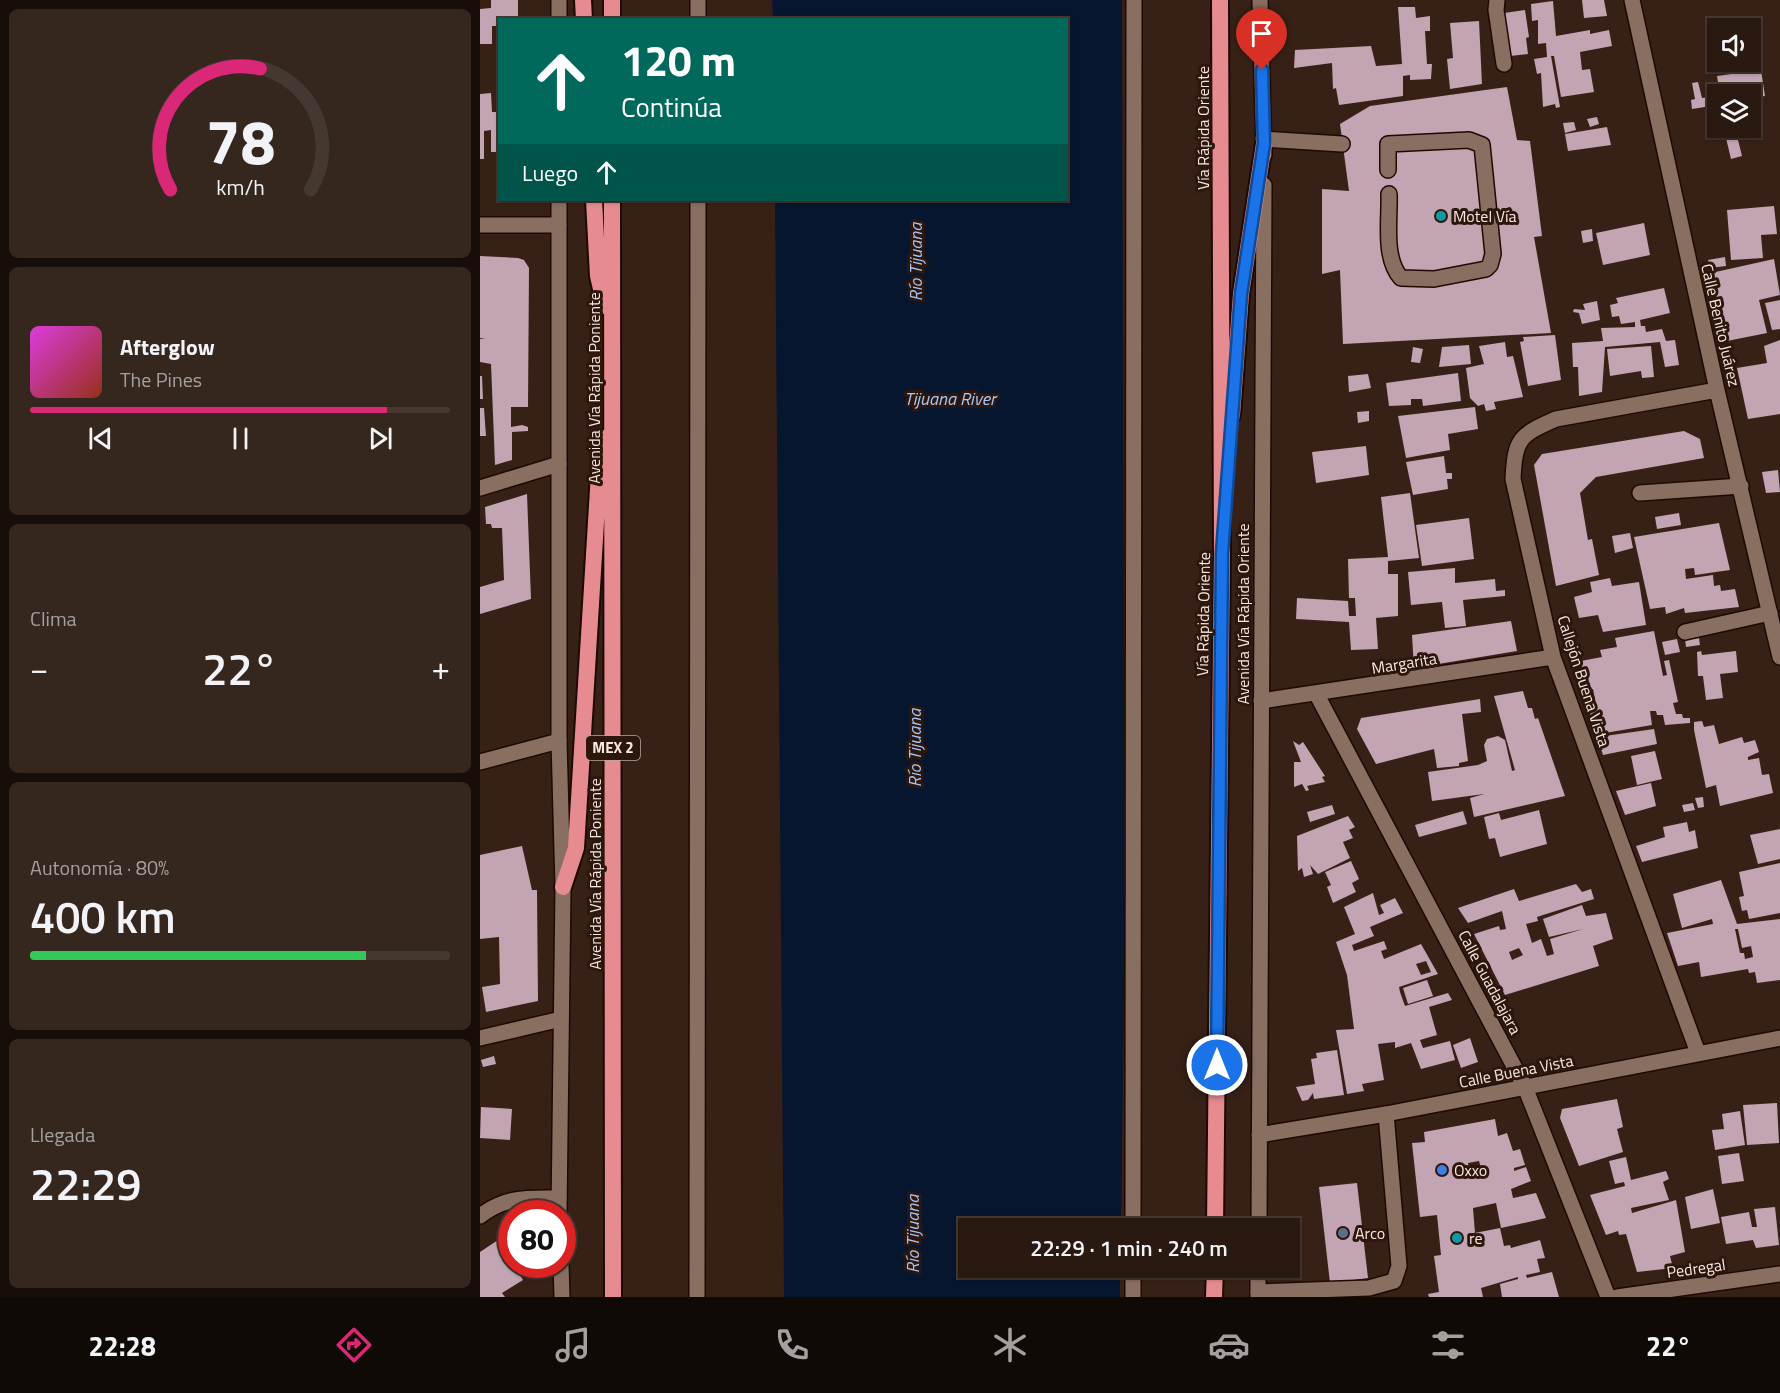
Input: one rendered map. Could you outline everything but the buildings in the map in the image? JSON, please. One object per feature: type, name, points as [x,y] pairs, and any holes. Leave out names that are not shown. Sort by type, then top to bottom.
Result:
[{"type":"highway","points":[[583,0],[584,18]]},
{"type":"highway","points":[[612,0],[612,18]]},
{"type":"highway","name":"Vía Rápida Oriente","points":[[1215,1218],[1222,553],[1220,0]]},
{"type":"highway","points":[[1222,553],[1241,294],[1264,142]]},
{"type":"highway","points":[[594,201],[598,276],[612,330]]},
{"type":"highway","name":"Avenida Vía Rápida Poniente","points":[[612,201],[614,1297]]},
{"type":"highway","points":[[562,887],[576,848],[600,457],[613,427]]},
{"type":"highway","points":[[1214,1297],[1215,1278]]},
{"type":"street","points":[[559,0],[559,18]]},
{"type":"street","points":[[698,0],[698,18]]},
{"type":"street","points":[[1133,1218],[1134,0]]},
{"type":"street","name":"Avenida Vía Rápida Oriente","points":[[1259,1218],[1264,142],[1260,0]]},
{"type":"street","points":[[1497,0],[1496,10],[1503,64]]},
{"type":"street","name":"Calle Benito Juárez","points":[[1632,0],[1717,390],[1780,657]]},
{"type":"street","points":[[1388,170],[1384,144],[1469,140],[1482,145],[1492,254],[1490,265],[1486,269],[1434,279],[1401,278],[1394,270],[1391,256],[1389,194]]},
{"type":"street","points":[[1264,142],[1342,144]]},
{"type":"street","name":"Avenida Vía Rápida Poniente","points":[[559,201],[562,887],[559,1200]]},
{"type":"street","points":[[697,1297],[698,201]]},
{"type":"street","points":[[480,225],[559,225]]},
{"type":"street","name":"Callejón Buena Vista","points":[[1698,1053],[1553,657],[1513,480],[1514,457],[1521,436],[1556,419],[1717,390]]},
{"type":"street","points":[[480,488],[559,464]]},
{"type":"street","points":[[1640,493],[1741,486]]},
{"type":"street","points":[[1685,632],[1770,613]]},
{"type":"street","name":"Margarita","points":[[1261,701],[1317,695],[1553,657]]},
{"type":"street","name":"Calle Guadalajara","points":[[1317,695],[1525,1087],[1608,1297]]},
{"type":"street","points":[[480,762],[560,741]]},
{"type":"street","points":[[480,1038],[561,1019]]},
{"type":"street","name":"Calle Buena Vista","points":[[1259,1136],[1386,1114],[1780,1038]]},
{"type":"street","points":[[1258,1278],[1258,1294],[1369,1288],[1394,1281],[1399,1266],[1386,1114]]},
{"type":"street","points":[[515,1200],[527,1198],[535,1200]]},
{"type":"street","points":[[480,1216],[498,1203]]},
{"type":"street","name":"Pedregal","points":[[1617,1297],[1714,1290],[1780,1274]]},
{"type":"street","points":[[561,1278],[562,1297]]},
{"type":"street","points":[[1133,1278],[1133,1297]]},
{"type":"water","name":"Tijuana River","points":[[772,0],[1122,0],[1125,935],[1121,1218],[958,1218],[958,1278],[1120,1278],[1120,1297],[784,1297],[775,201],[1068,201],[1068,18],[773,18]]},
{"type":"place","name":"Motel Vía","points":[[1441,216]]},
{"type":"place","name":"Oxxo","points":[[1442,1170]]},
{"type":"place","name":"Arco","points":[[1343,1233]]},
{"type":"place","name":"re","points":[[1457,1238]]},
{"type":"route","points":[[1217,1065],[1222,553],[1241,294],[1249,229],[1264,144],[1262,70]]},
{"type":"water label","name":"Río Tijuana","points":[[916,262]]},
{"type":"water label","name":"Río Tijuana","points":[[915,748]]},
{"type":"water label","name":"Río Tijuana","points":[[913,1234]]}]
